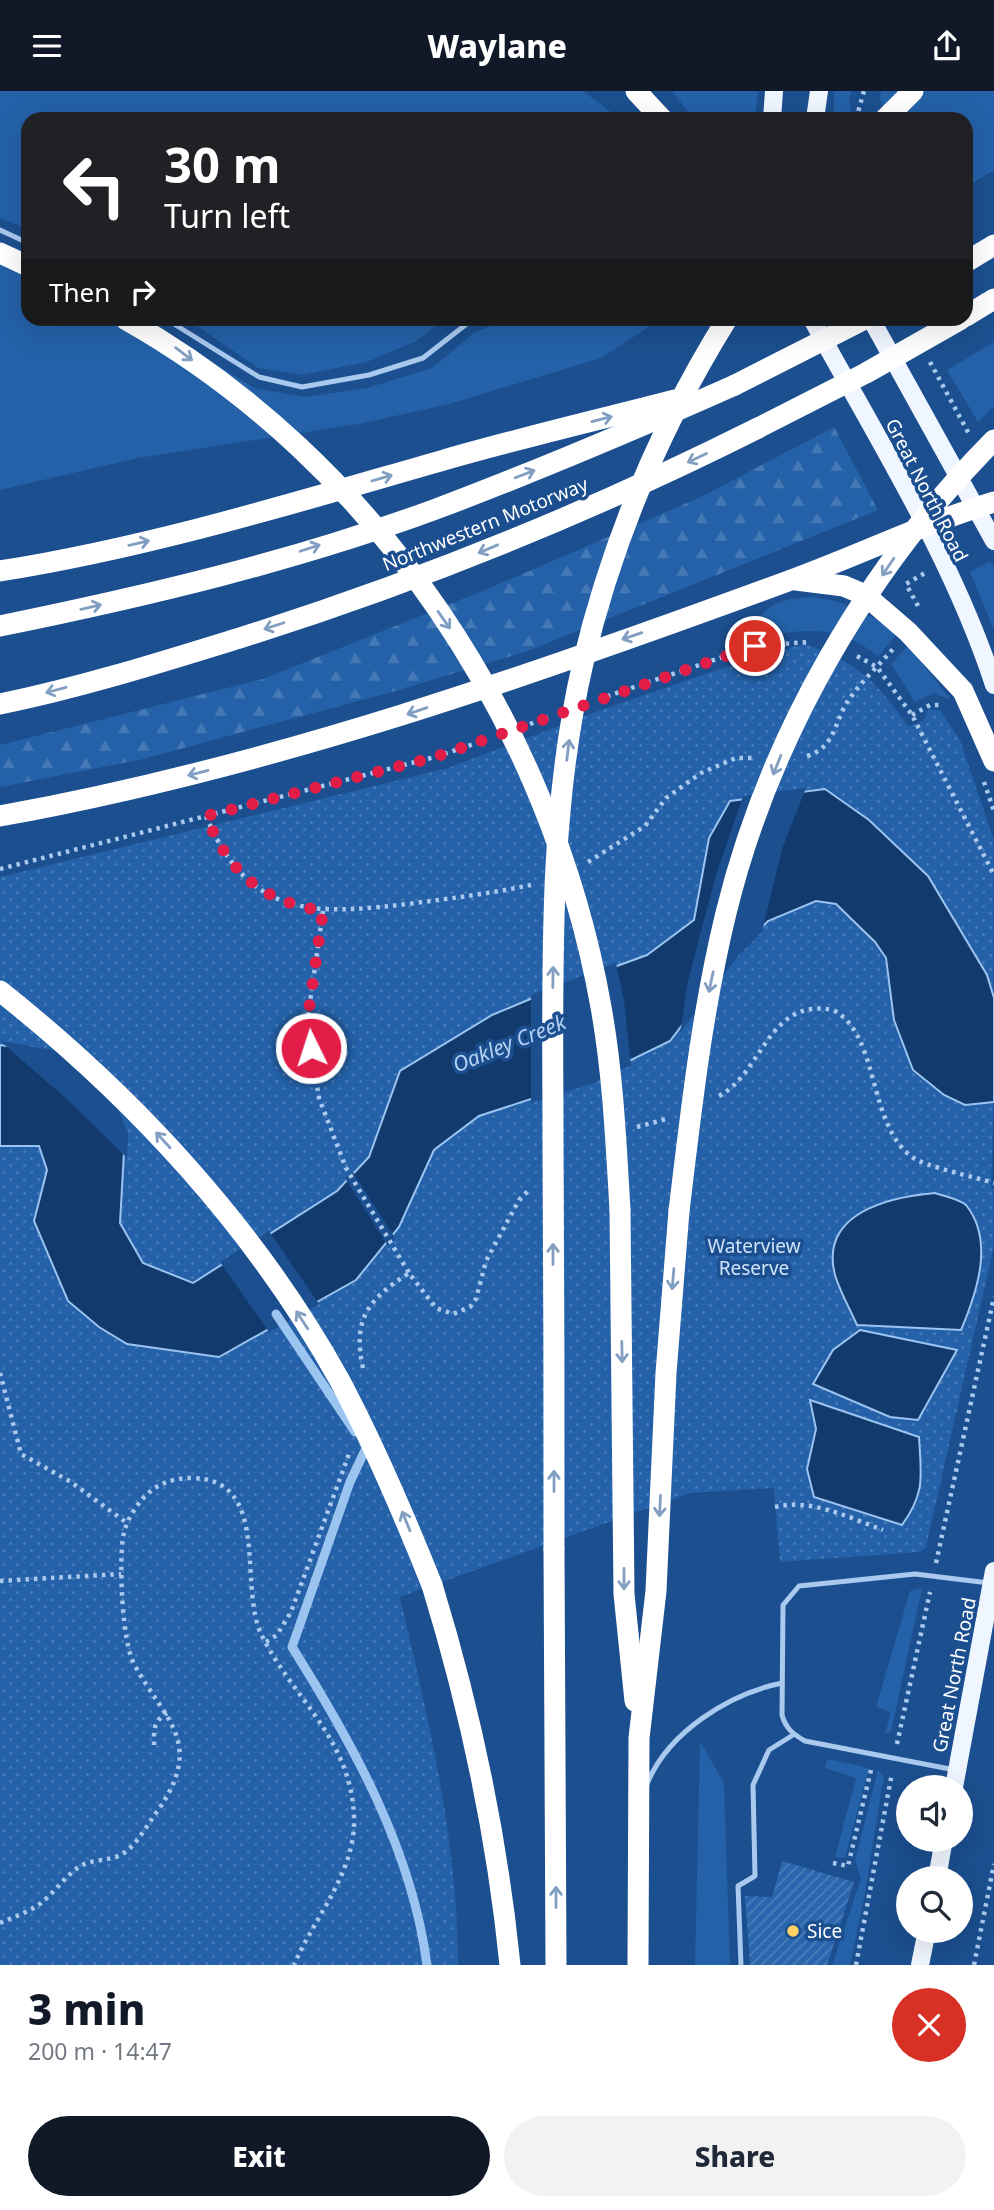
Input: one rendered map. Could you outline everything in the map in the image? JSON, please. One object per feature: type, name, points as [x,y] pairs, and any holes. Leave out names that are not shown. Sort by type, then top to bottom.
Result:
[{"type":"highway","points":[[636,91],[656,112]]},
{"type":"highway","points":[[892,112],[913,91]]},
{"type":"highway","points":[[973,258],[994,245]]},
{"type":"highway","points":[[0,253],[21,263]]},
{"type":"highway","points":[[138,326],[172,345],[268,417],[336,484],[398,554],[456,637],[508,723],[538,789],[554,834],[600,1005],[609,1060],[620,1210],[624,1594],[639,1738]]},
{"type":"highway","points":[[556,1965],[552,1006],[559,835],[569,745],[583,665],[609,569],[668,422],[723,326]]},
{"type":"highway","name":"Northwestern Motorway","points":[[0,626],[96,606],[269,561],[434,510],[596,446],[735,385],[851,326]]},
{"type":"highway","name":"Northwestern Motorway","points":[[0,704],[165,661],[310,615],[450,565],[588,508],[758,428],[866,373],[949,326]]},
{"type":"highway","points":[[0,571],[65,561],[212,526],[447,459],[735,385]]},
{"type":"highway","points":[[638,1965],[639,1738],[656,1591],[666,1373],[679,1211],[696,1066],[710,985],[727,911],[750,832],[778,762],[819,677],[864,602],[916,525],[994,440]]},
{"type":"highway","points":[[0,816],[82,801],[374,726],[792,580],[986,505]]},
{"type":"highway","points":[[792,580],[845,586],[865,595],[908,632],[963,691],[994,761]]},
{"type":"highway","points":[[0,991],[64,1044],[128,1103],[187,1167],[249,1242],[339,1380],[395,1493],[432,1585],[457,1668],[478,1752],[494,1839],[510,1965]]},
{"type":"main road","points":[[772,112],[774,91]]},
{"type":"main road","points":[[816,112],[819,91]]},
{"type":"main road","name":"Great North Road","points":[[816,326],[925,527],[967,617],[994,685]]},
{"type":"main road","name":"Great North Road","points":[[875,326],[986,505],[994,541]]},
{"type":"main road","name":"Great North Road","points":[[957,1775],[993,1578]]},
{"type":"main road","points":[[920,1965],[924,1943]]},
{"type":"lane","points":[[0,230],[21,240]]},
{"type":"lane","points":[[177,326],[259,377],[302,387],[369,375],[423,358],[463,326]]},
{"type":"lane","points":[[944,1775],[895,1759],[805,1741],[793,1735],[785,1725],[782,1715],[783,1605],[799,1586],[934,1575],[993,1578]]},
{"type":"lane","points":[[638,1807],[653,1770],[686,1733],[735,1698],[782,1683]]},
{"type":"lane","points":[[741,1965],[738,1886],[755,1876],[754,1784],[769,1751],[793,1735]]},
{"type":"path","points":[[858,112],[864,91]]},
{"type":"path","points":[[925,354],[970,437]]},
{"type":"path","points":[[918,577],[906,584],[922,614]]},
{"type":"path","points":[[595,701],[755,646],[819,642]]},
{"type":"path","points":[[800,758],[821,752],[834,734],[846,704],[898,643]]},
{"type":"path","points":[[849,651],[877,667],[922,734],[994,875]]},
{"type":"path","points":[[521,728],[558,714]]},
{"type":"path","points":[[0,869],[435,757],[496,736]]},
{"type":"path","points":[[578,866],[625,842],[645,826],[666,798],[701,773],[736,758],[762,758]]},
{"type":"path","points":[[206,816],[233,866],[260,891],[292,905],[323,911],[391,906],[535,884]]},
{"type":"path","points":[[323,911],[307,1023],[319,1098],[346,1168],[409,1273]]},
{"type":"path","points":[[716,1098],[743,1079],[776,1027],[805,1012],[833,1010],[855,1028],[889,1125],[904,1150],[915,1159],[994,1183]]},
{"type":"path","points":[[627,1130],[668,1118]]},
{"type":"path","points":[[493,1247],[520,1200],[535,1183]]},
{"type":"path","points":[[856,1965],[895,1759],[994,1297]]},
{"type":"path","points":[[0,1373],[21,1454],[71,1482],[127,1523]]},
{"type":"path","points":[[0,1923],[41,1903],[83,1864],[120,1856],[142,1833],[168,1795],[179,1767],[179,1746],[167,1713],[128,1650],[121,1574],[127,1523],[147,1494],[170,1480],[199,1478],[214,1481],[231,1491],[242,1512],[246,1527],[250,1585],[260,1630],[282,1671],[315,1711],[332,1738],[344,1768],[354,1816],[353,1850],[294,1965]]},
{"type":"path","points":[[775,1507],[792,1503],[804,1505],[883,1530]]},
{"type":"path","points":[[0,1581],[121,1574]]},
{"type":"path","points":[[154,1745],[153,1727],[158,1719],[167,1713]]},
{"type":"path","points":[[833,1863],[848,1866],[874,1756]]},
{"type":"path","points":[[974,1965],[994,1864]]},
{"type":"green space","points":[[0,91],[583,91],[611,112],[21,112],[21,226],[0,218]]},
{"type":"green space","points":[[672,91],[758,91],[756,112],[688,112]]},
{"type":"green space","points":[[834,91],[852,91],[849,100],[852,112],[834,112]]},
{"type":"green space","points":[[881,91],[994,91],[994,170],[973,183],[973,112],[885,112],[880,98]]},
{"type":"green space","points":[[0,245],[21,253],[21,326],[156,326],[254,388],[304,397],[367,388],[432,368],[475,332],[490,326],[650,326],[601,358],[449,404],[359,424],[138,458],[0,490]]},
{"type":"green space","points":[[197,326],[435,326],[416,341],[367,362],[302,375],[258,368]]},
{"type":"green space","points":[[994,342],[994,406],[978,422],[947,370]]},
{"type":"green space","points":[[834,427],[878,510],[528,651],[392,692],[139,760],[0,787],[0,745],[263,679],[490,588],[703,496]]},
{"type":"green space","points":[[990,561],[994,568],[994,630],[970,572]]},
{"type":"green space","points":[[813,597],[858,609],[897,634],[878,657],[846,637],[810,631],[774,635],[737,645],[735,639],[774,605],[790,599]]},
{"type":"green space","points":[[805,644],[853,666],[876,686],[909,727],[924,720],[929,709],[940,710],[960,740],[994,841],[994,998],[987,975],[928,876],[869,820],[825,789],[709,838],[694,920],[647,955],[559,987],[400,1071],[369,1157],[337,1191],[193,1284],[143,1263],[120,1223],[125,1134],[95,1061],[0,1045],[0,877],[448,768],[606,708],[752,658]]},
{"type":"green space","points":[[908,645],[951,700],[934,693],[915,702],[891,664]]},
{"type":"green space","name":"Waterview Reserve","points":[[816,901],[829,903],[853,917],[873,939],[890,978],[965,1105],[994,1102],[991,1186],[994,1190],[994,1246],[926,1547],[920,1552],[780,1562],[774,1488],[690,1493],[400,1597],[440,1779],[453,1872],[458,1965],[0,1965],[0,1146],[39,1146],[47,1170],[34,1221],[68,1301],[115,1339],[219,1357],[356,1280],[399,1227],[433,1150],[479,1116],[592,1079],[669,1041],[736,954],[768,921]]},
{"type":"green space","points":[[922,1588],[891,1732],[885,1734],[891,1712],[876,1707],[910,1591]]},
{"type":"green space","points":[[700,1741],[724,1783],[730,1965],[695,1965]]},
{"type":"green space","points":[[827,1759],[869,1768],[845,1858],[835,1857],[856,1778],[825,1768]]},
{"type":"green space","points":[[878,1770],[884,1776],[850,1965],[832,1965],[861,1878],[855,1860]]},
{"type":"water","name":"Oakley Creek","points":[[825,789],[869,820],[928,876],[987,975],[994,998],[994,1102],[965,1105],[944,1095],[913,1070],[894,1020],[886,958],[875,942],[836,904],[816,901],[768,921],[736,954],[670,1041],[592,1079],[479,1116],[434,1150],[399,1227],[356,1280],[219,1357],[127,1344],[99,1327],[68,1301],[34,1221],[47,1170],[39,1146],[0,1146],[0,1045],[95,1060],[125,1134],[120,1223],[143,1263],[193,1283],[337,1191],[369,1157],[400,1071],[492,1015],[647,955],[694,920],[709,838],[730,801]]},
{"type":"water","points":[[935,1193],[966,1205],[975,1219],[979,1234],[981,1249],[977,1282],[961,1330],[857,1325],[835,1275],[833,1254],[837,1237],[847,1223],[879,1204]]},
{"type":"water","points":[[860,1330],[957,1350],[918,1420],[890,1417],[813,1384],[833,1350]]},
{"type":"water","points":[[810,1400],[919,1437],[920,1483],[915,1503],[902,1525],[814,1497],[807,1469],[816,1429]]},
{"type":"pier","points":[[806,788],[782,849],[762,932],[738,956],[680,1033],[688,981],[715,878],[743,796]]},
{"type":"pier","points":[[616,963],[624,1000],[631,1065],[594,1083],[531,1103],[531,995]]},
{"type":"pier","points":[[0,1041],[97,1058],[128,1133],[127,1158],[69,1101]]},
{"type":"pier","points":[[353,1172],[395,1238],[388,1246],[345,1178]]},
{"type":"pier","points":[[269,1231],[319,1304],[269,1332],[220,1262]]},
{"type":"building","name":"Sice","points":[[782,1861],[854,1882],[827,1965],[750,1965],[745,1896],[772,1897]]},
{"type":"waterway","points":[[276,1314],[355,1432]]},
{"type":"waterway","points":[[368,1444],[350,1482],[292,1647],[358,1760],[394,1839],[408,1880],[427,1965]]},
{"type":"place","name":"Sice","points":[[793,1931]]},
{"type":"route","points":[[311,1048],[307,1023],[323,911],[292,905],[260,891],[233,866],[206,816],[435,757],[755,646]]}]
